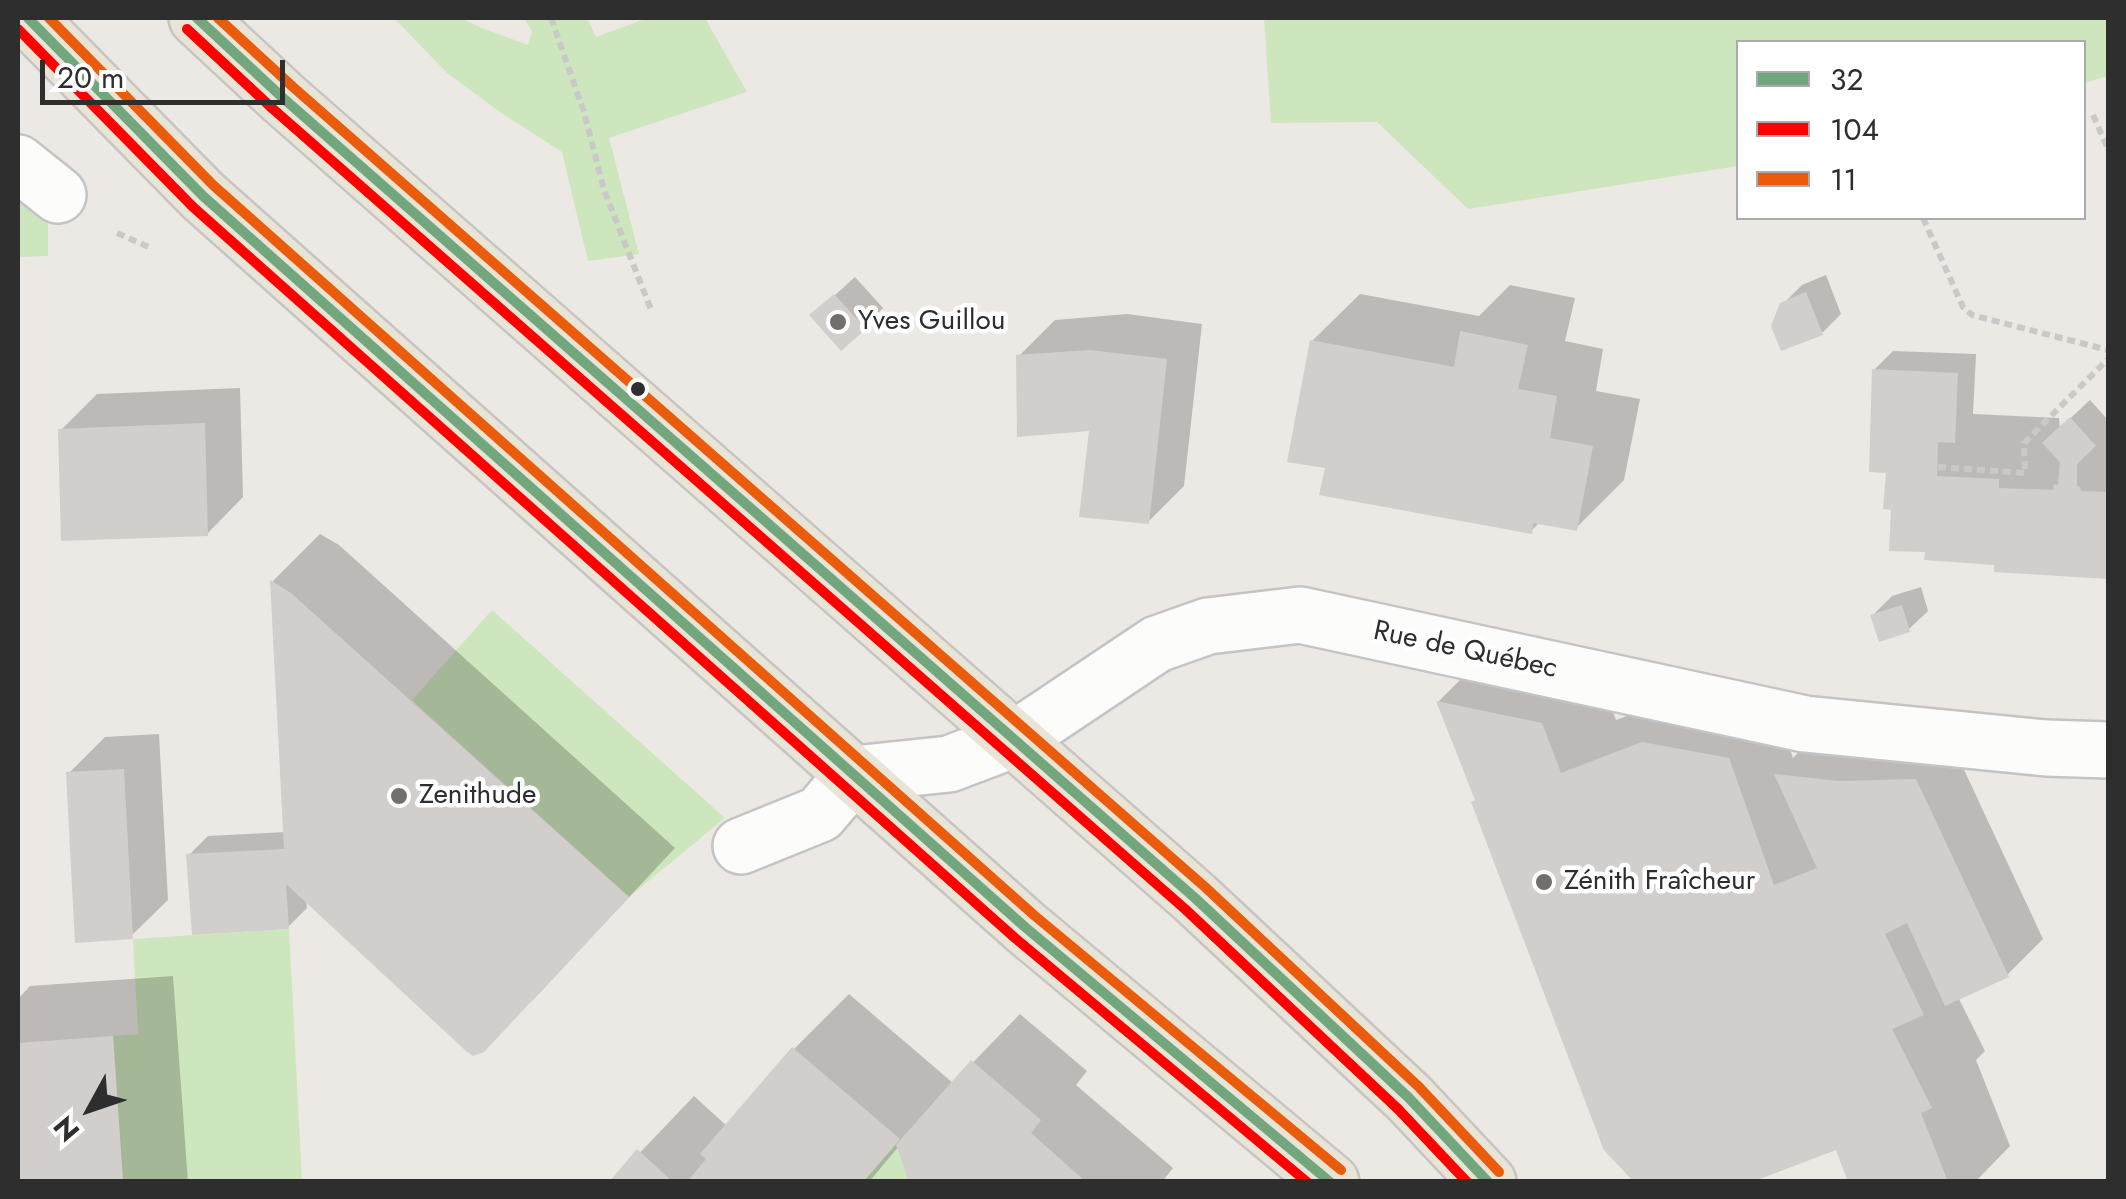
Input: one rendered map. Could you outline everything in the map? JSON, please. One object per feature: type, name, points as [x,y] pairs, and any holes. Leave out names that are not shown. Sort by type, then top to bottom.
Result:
[{"type":"main road","points":[[28,18],[203,196],[1025,927],[1331,1182]]},
{"type":"main road","points":[[197,18],[734,496],[1195,898],[1395,1084],[1488,1182]]},
{"type":"street","name":"Rue de Québec","points":[[854,774],[949,764],[1015,738],[1157,644],[1208,626],[1300,615],[1805,724],[2046,748],[2108,750]]},
{"type":"street","points":[[741,846],[820,814],[854,774]]},
{"type":"path","points":[[551,18],[584,112],[604,190],[652,312]]},
{"type":"path","points":[[2093,115],[2108,149]]},
{"type":"path","points":[[1924,220],[1963,306],[1972,314],[2108,350]]},
{"type":"path","points":[[1938,467],[2025,474],[2024,443],[2108,359]]},
{"type":"green space","points":[[394,18],[461,18],[528,45],[532,31],[524,18],[587,18],[596,37],[648,18],[705,18],[747,92],[609,138],[639,254],[588,261],[562,152],[447,73]]},
{"type":"green space","points":[[1264,18],[2108,18],[2108,76],[2086,82],[2086,40],[1736,40],[1736,166],[1468,209],[1377,122],[1271,123]]},
{"type":"green space","points":[[18,193],[48,217],[48,256],[18,257]]},
{"type":"green space","points":[[492,610],[725,818],[629,897],[412,700]]},
{"type":"green space","points":[[289,929],[302,1181],[123,1181],[113,1036],[138,1034],[133,939]]},
{"type":"green space","points":[[896,1145],[909,1181],[864,1181]]},
{"type":"building","points":[[1806,292],[1823,335],[1781,351],[1771,326],[1780,303]]},
{"type":"building","name":"Yves Guillou","points":[[834,294],[866,329],[841,351],[809,315]]},
{"type":"building","points":[[1460,331],[1528,345],[1518,389],[1557,396],[1550,438],[1593,446],[1577,531],[1533,523],[1532,534],[1319,495],[1325,468],[1287,462],[1310,340],[1454,367]]},
{"type":"building","points":[[1090,350],[1167,359],[1149,524],[1079,517],[1089,431],[1017,437],[1016,355]]},
{"type":"building","points":[[1872,369],[1958,373],[1955,443],[1938,442],[1937,476],[1999,479],[1999,488],[2053,490],[2054,484],[2058,485],[2060,462],[2042,443],[2070,417],[2096,446],[2077,464],[2077,486],[2081,491],[2108,492],[2108,579],[1994,572],[1994,565],[1924,560],[1925,552],[1889,551],[1891,510],[1883,509],[1886,473],[1869,472]]},
{"type":"building","points":[[205,423],[208,536],[61,541],[58,429]]},
{"type":"building","name":"Zenithude","points":[[270,580],[291,593],[629,897],[484,1052],[473,1056],[466,1051],[286,884],[289,929],[192,935],[186,854],[284,849]]},
{"type":"building","points":[[1902,605],[1910,632],[1879,642],[1870,615]]},
{"type":"building","points":[[1436,701],[1542,723],[1561,773],[1642,742],[1729,758],[1774,885],[1817,868],[1774,774],[1839,781],[1916,779],[2009,977],[1945,1006],[1907,923],[1885,934],[1924,1015],[1892,1029],[1932,1108],[1921,1113],[1948,1182],[1848,1182],[1836,1150],[1752,1182],[1634,1182],[1603,1149]]},
{"type":"building","points":[[124,769],[133,939],[75,943],[66,772]]},
{"type":"building","points":[[113,1036],[123,1182],[18,1182],[18,1043]]},
{"type":"building","points":[[792,1047],[900,1139],[863,1182],[687,1182],[706,1159],[700,1154]]},
{"type":"building","points":[[971,1060],[1041,1120],[1031,1133],[1086,1182],[909,1182],[896,1145]]},
{"type":"building","points":[[637,1149],[673,1182],[609,1182]]},
{"type":"transit line","name":"32","points":[[28,18],[203,196],[1025,927],[1330,1182]]},
{"type":"transit line","name":"11","points":[[49,18],[213,185],[1035,916],[1341,1170]]},
{"type":"transit line","name":"32","points":[[197,18],[283,98],[1195,898],[1409,1098],[1488,1182]]},
{"type":"transit line","name":"11","points":[[218,18],[1205,887],[1419,1087],[1499,1172]]},
{"type":"transit line","name":"104","points":[[18,29],[193,207],[1015,938],[1307,1182]]},
{"type":"transit line","name":"104","points":[[187,29],[273,109],[1185,909],[1398,1109],[1467,1182]]},
{"type":"place","name":"Yves Guillou","points":[[838,322]]},
{"type":"place","name":"Zenithude","points":[[399,796]]},
{"type":"place","name":"Zénith Fraîcheur","points":[[1544,882]]}]
